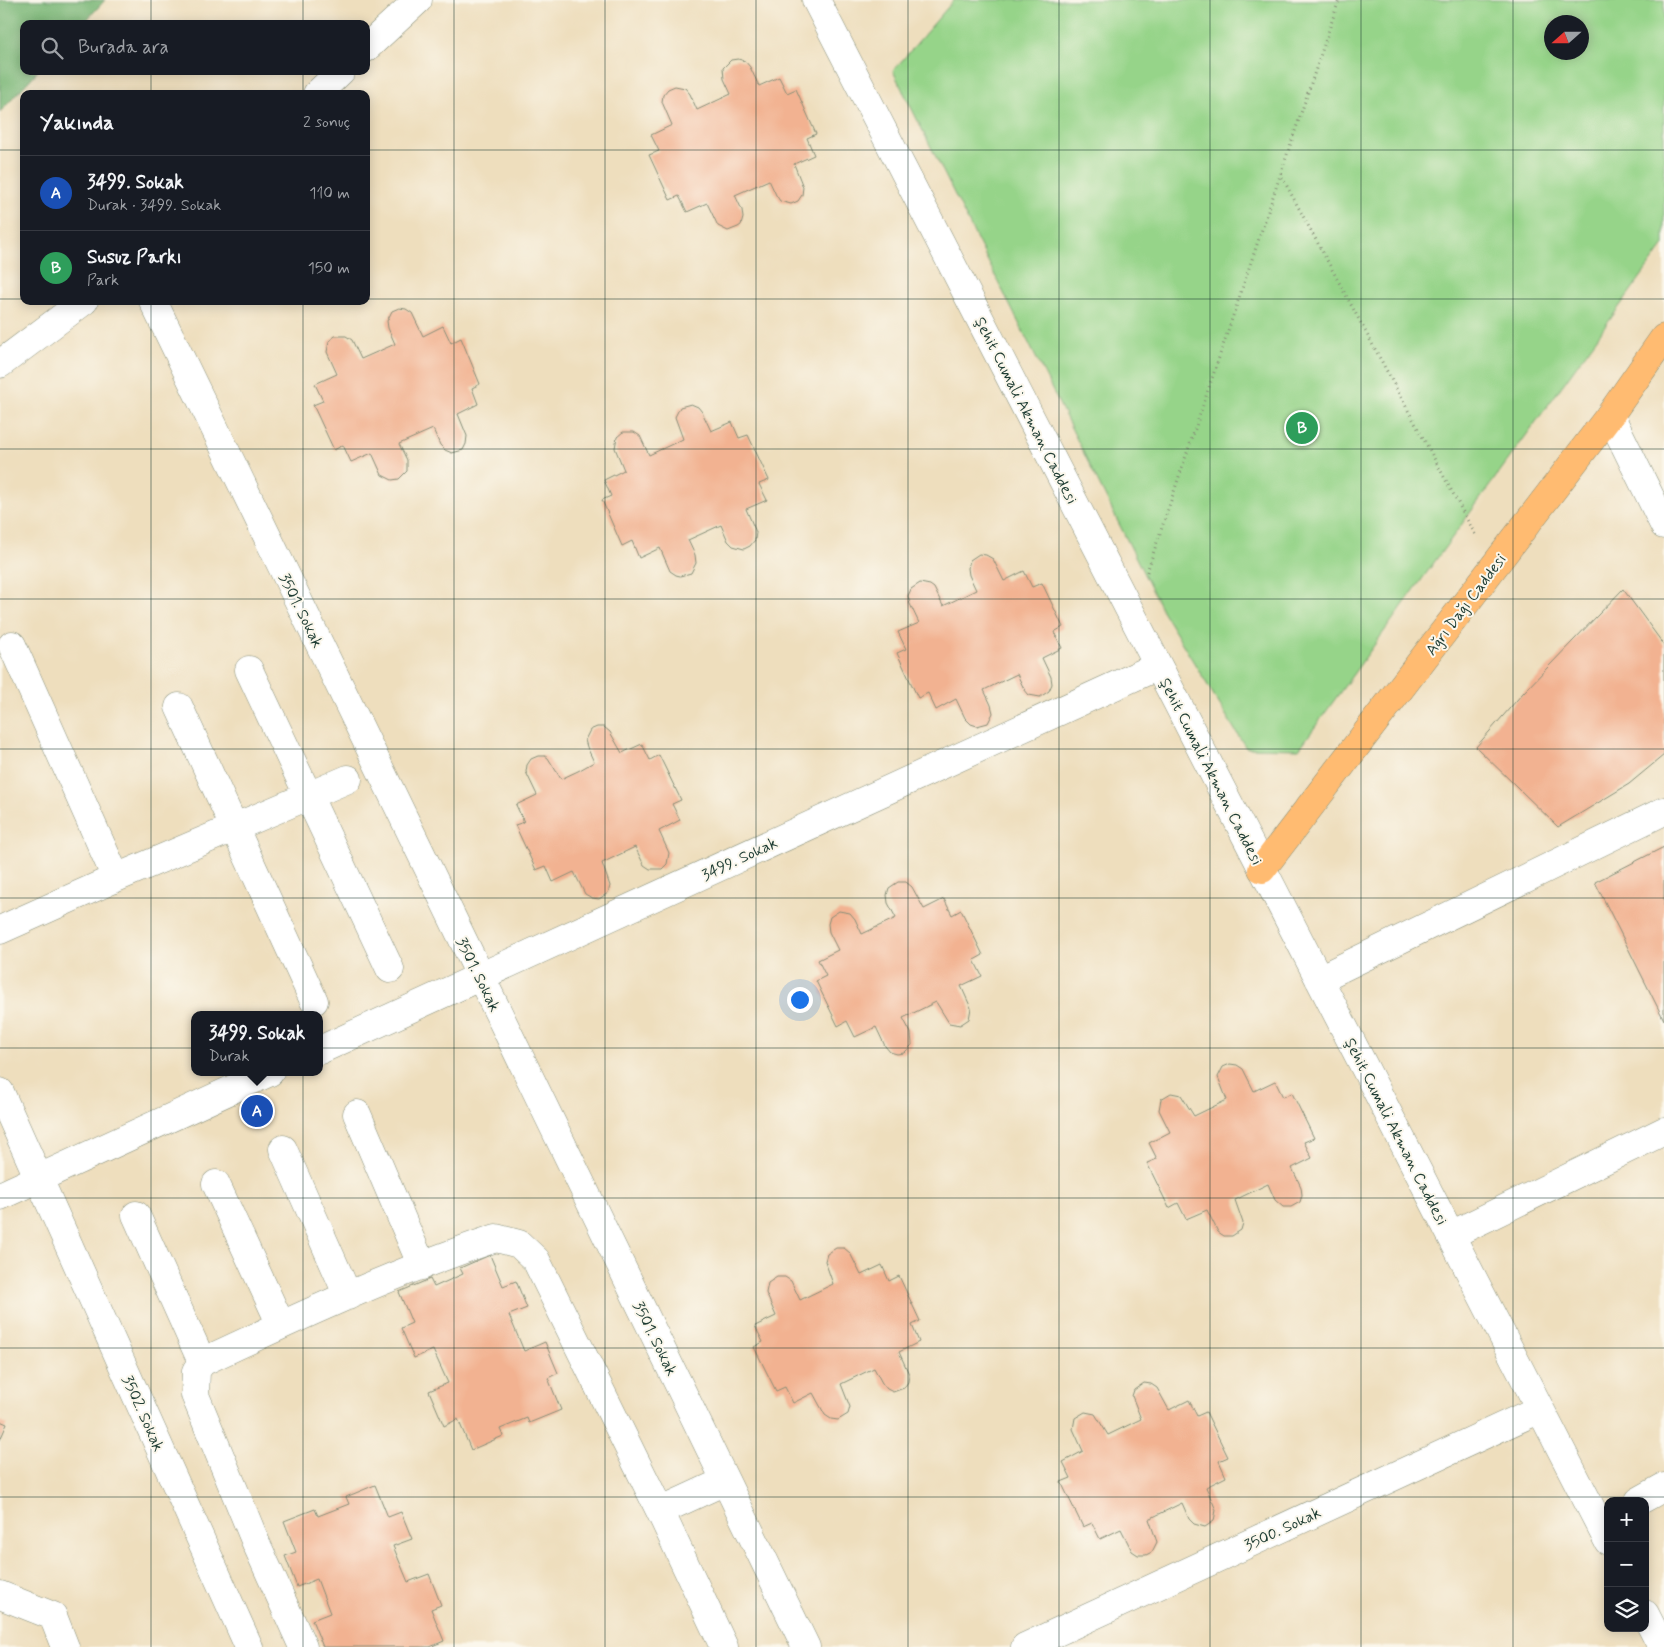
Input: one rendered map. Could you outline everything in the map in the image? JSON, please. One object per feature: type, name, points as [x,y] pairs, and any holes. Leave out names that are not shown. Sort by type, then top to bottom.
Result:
[{"type":"main road","name":"Ağrı Dağı Caddesi","points":[[1262,868],[1610,415],[1664,338]]},
{"type":"street","points":[[370,44],[418,0]]},
{"type":"street","name":"Şehit Cumali Akman Caddesi","points":[[816,0],[1450,1235],[1540,1409],[1604,1525]]},
{"type":"street","points":[[321,90],[337,75]]},
{"type":"street","points":[[0,364],[79,305]]},
{"type":"street","name":"3501. Sokak","points":[[155,305],[806,1647]]},
{"type":"street","points":[[1610,415],[1664,524]]},
{"type":"street","points":[[12,645],[116,878]]},
{"type":"street","name":"3499. Sokak","points":[[323,1049],[1158,666]]},
{"type":"street","points":[[249,670],[390,969]]},
{"type":"street","points":[[179,707],[314,1001]]},
{"type":"street","points":[[0,930],[116,878],[348,779]]},
{"type":"street","points":[[1319,980],[1664,811]]},
{"type":"street","points":[[2,1191],[38,1178],[261,1076]]},
{"type":"street","name":"3502. Sokak","points":[[0,1092],[249,1647]]},
{"type":"street","points":[[357,1114],[422,1266]]},
{"type":"street","points":[[1450,1235],[1664,1132]]},
{"type":"street","points":[[283,1149],[348,1296]]},
{"type":"street","points":[[216,1184],[280,1325]]},
{"type":"street","points":[[136,1215],[202,1362]]},
{"type":"street","points":[[303,1647],[256,1543],[195,1395],[196,1371],[202,1362],[280,1325],[422,1266],[496,1238],[519,1244],[536,1260],[660,1511],[724,1647]]},
{"type":"street","name":"3500. Sokak","points":[[1025,1647],[1540,1409]]},
{"type":"street","points":[[660,1511],[726,1481]]},
{"type":"street","points":[[1646,1497],[1664,1487]]},
{"type":"street","points":[[0,1595],[52,1616],[65,1647]]},
{"type":"street","points":[[1649,1622],[1662,1647]]},
{"type":"path","points":[[1132,615],[1339,0]]},
{"type":"path","points":[[1281,176],[1493,567]]},
{"type":"green space","points":[[0,0],[105,0],[87,20],[20,20],[20,75],[34,75],[0,112]]},
{"type":"green space","points":[[954,0],[1664,0],[1664,245],[1299,749],[1246,748],[1163,612],[893,71]]},
{"type":"building","points":[[731,60],[745,61],[750,67],[759,86],[779,77],[787,93],[796,89],[816,134],[807,138],[814,155],[794,164],[803,187],[802,195],[798,201],[791,204],[780,201],[769,180],[735,195],[742,210],[743,218],[741,225],[728,231],[718,226],[707,203],[687,212],[679,196],[670,200],[649,155],[659,151],[651,135],[672,125],[662,102],[663,95],[668,89],[675,86],[685,88],[690,94],[697,110],[731,94],[724,79],[723,68]]},
{"type":"building","points":[[399,308],[406,309],[412,313],[423,336],[443,326],[451,343],[461,338],[480,384],[472,388],[478,404],[458,414],[467,436],[463,450],[452,453],[445,450],[440,445],[433,429],[399,444],[407,460],[407,471],[399,479],[392,480],[382,475],[372,453],[351,462],[343,445],[334,450],[313,405],[323,401],[315,384],[337,374],[327,352],[329,341],[335,336],[346,336],[352,340],[361,359],[395,344],[387,321],[392,311]]},
{"type":"building","points":[[691,404],[698,407],[702,412],[711,431],[732,422],[739,438],[748,435],[769,480],[759,484],[767,500],[746,509],[756,532],[755,540],[750,546],[744,549],[733,546],[728,541],[721,525],[688,540],[695,555],[696,563],[691,573],[680,576],[670,571],[660,548],[639,558],[632,541],[622,546],[602,500],[611,496],[604,480],[624,470],[615,448],[617,437],[623,432],[634,432],[640,436],[649,455],[683,439],[675,417],[680,407]]},
{"type":"building","points":[[979,554],[993,559],[1004,581],[1024,571],[1032,587],[1042,583],[1063,627],[1054,632],[1062,648],[1042,658],[1051,677],[1052,684],[1049,691],[1040,697],[1029,695],[1017,674],[984,690],[993,713],[988,723],[977,726],[971,724],[965,718],[956,699],[936,710],[928,693],[918,698],[897,653],[906,649],[898,632],[919,623],[908,596],[911,589],[920,583],[930,585],[934,588],[943,606],[976,590],[968,568],[970,560]]},
{"type":"building","points":[[1623,589],[1664,645],[1664,755],[1629,784],[1558,827],[1476,747],[1523,693]]},
{"type":"building","points":[[604,727],[610,732],[622,753],[642,744],[650,760],[659,755],[681,800],[672,804],[680,820],[659,831],[669,853],[667,864],[662,869],[650,869],[644,865],[635,847],[602,863],[610,886],[608,893],[599,899],[585,894],[574,872],[553,882],[546,866],[536,870],[515,825],[524,822],[516,805],[537,795],[526,772],[527,765],[531,759],[538,756],[548,758],[561,779],[578,771],[594,762],[585,740],[590,730]]},
{"type":"building","points":[[1664,847],[1664,1020],[1595,882]]},
{"type":"building","points":[[898,882],[906,882],[912,887],[924,909],[944,899],[952,915],[961,910],[983,955],[974,960],[982,976],[961,986],[971,1008],[969,1019],[960,1025],[949,1023],[936,1002],[903,1018],[911,1033],[912,1045],[904,1053],[897,1054],[890,1052],[885,1046],[876,1027],[855,1037],[847,1021],[838,1026],[816,981],[826,976],[818,960],[838,950],[829,932],[828,924],[830,917],[839,911],[850,913],[862,934],[896,918],[888,903],[887,895],[889,888]]},
{"type":"building","points":[[1230,1064],[1237,1065],[1243,1069],[1254,1091],[1275,1081],[1283,1097],[1292,1093],[1314,1138],[1304,1142],[1312,1158],[1292,1168],[1301,1187],[1302,1195],[1300,1202],[1291,1207],[1283,1207],[1275,1200],[1268,1184],[1235,1200],[1243,1223],[1241,1230],[1232,1236],[1224,1236],[1218,1232],[1207,1210],[1186,1219],[1178,1203],[1169,1208],[1147,1163],[1157,1159],[1149,1143],[1170,1132],[1159,1110],[1161,1099],[1171,1093],[1181,1095],[1194,1116],[1227,1100],[1218,1077],[1223,1067]]},
{"type":"building","points":[[836,1248],[844,1248],[850,1253],[861,1275],[882,1265],[889,1281],[899,1276],[920,1321],[912,1325],[919,1342],[899,1352],[909,1374],[908,1382],[904,1388],[893,1392],[887,1389],[874,1368],[841,1384],[850,1407],[848,1414],[838,1420],[831,1419],[825,1415],[813,1393],[793,1403],[785,1387],[776,1391],[754,1347],[763,1342],[755,1326],[776,1316],[766,1293],[768,1283],[777,1277],[785,1277],[791,1281],[800,1300],[833,1284],[825,1261],[827,1254]]},
{"type":"building","points":[[490,1255],[503,1286],[516,1281],[527,1308],[509,1315],[524,1351],[545,1342],[558,1373],[548,1378],[561,1410],[529,1423],[527,1418],[500,1429],[503,1436],[471,1450],[458,1419],[444,1426],[429,1391],[448,1383],[433,1350],[414,1358],[401,1328],[412,1323],[399,1292],[430,1279],[434,1287],[463,1274],[460,1268]]},
{"type":"building","points":[[1144,1383],[1151,1384],[1157,1388],[1169,1410],[1189,1400],[1197,1416],[1206,1412],[1228,1457],[1219,1461],[1226,1477],[1206,1487],[1216,1510],[1214,1521],[1205,1527],[1194,1524],[1189,1519],[1182,1503],[1149,1519],[1157,1542],[1152,1552],[1146,1555],[1138,1555],[1132,1551],[1121,1529],[1100,1539],[1092,1523],[1083,1527],[1061,1482],[1071,1478],[1063,1462],[1083,1451],[1073,1429],[1075,1418],[1085,1412],[1095,1414],[1108,1435],[1141,1419],[1132,1396],[1134,1390]]},
{"type":"building","points":[[0,1421],[7,1424],[0,1440]]},
{"type":"building","points":[[375,1485],[388,1517],[401,1512],[412,1539],[393,1546],[408,1582],[429,1574],[441,1605],[431,1609],[444,1641],[430,1647],[323,1647],[312,1620],[330,1613],[317,1579],[297,1587],[285,1556],[296,1552],[284,1521],[315,1509],[318,1516],[349,1504],[346,1497]]},
{"type":"place","name":"Susuz Parkı","points":[[1302,428]]},
{"type":"place","name":"3499. Sokak","points":[[257,1111]]}]
